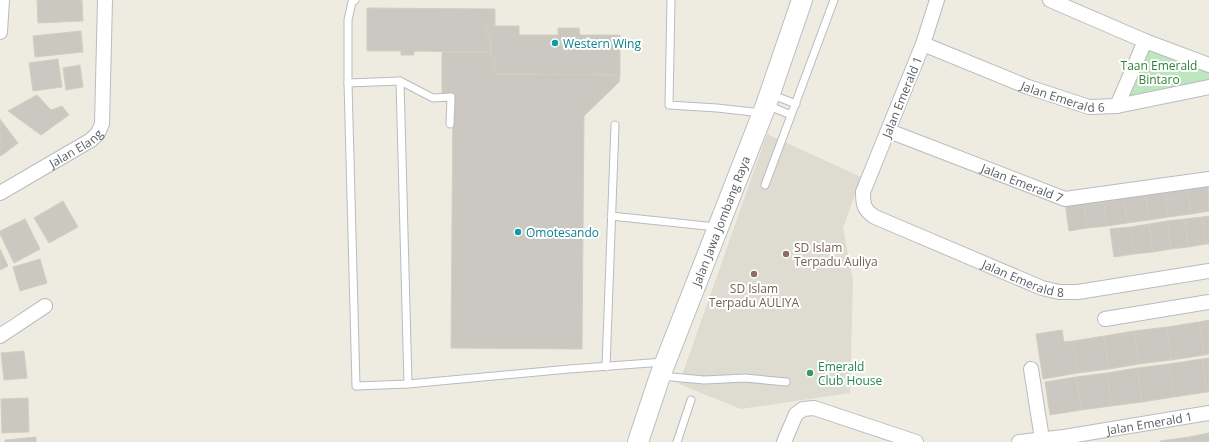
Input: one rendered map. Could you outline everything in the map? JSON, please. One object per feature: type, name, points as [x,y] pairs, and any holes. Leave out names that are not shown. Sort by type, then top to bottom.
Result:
[{"type":"main road","name":"Jalan Jawa Jombang Raya","points":[[638,442],[663,369],[766,104],[802,0]]},
{"type":"street","points":[[0,32],[2,0]]},
{"type":"street","name":"Jalan Elang","points":[[0,193],[91,140],[98,133],[102,124],[105,0]]},
{"type":"street","name":"Jalan Emerald 1","points":[[863,192],[923,44],[937,0]]},
{"type":"street","points":[[1050,0],[1146,41],[1209,65]]},
{"type":"street","points":[[1117,106],[1146,41]]},
{"type":"street","name":"Jalan Emerald 6","points":[[923,44],[1028,87],[1089,107],[1117,106],[1209,87]]},
{"type":"street","name":"Jalan Emerald 7","points":[[889,130],[1065,198],[1209,180]]},
{"type":"street","name":"Jalan Emerald 8","points":[[863,192],[863,202],[866,211],[875,217],[1042,288],[1059,292],[1078,292],[1209,271]]},
{"type":"street","points":[[1105,319],[1209,302]]},
{"type":"street","points":[[0,336],[45,306]]},
{"type":"street","points":[[1031,369],[1042,439]]},
{"type":"street","points":[[784,442],[796,414],[803,409],[814,408],[916,442]]},
{"type":"street","name":"Jalan Emerald 1","points":[[1019,442],[1042,439],[1065,439],[1209,413]]},
{"type":"lane","points":[[355,0],[352,2],[348,20],[348,83],[356,386],[408,384],[606,367],[663,369],[704,380],[745,378],[786,382]]},
{"type":"lane","points":[[671,0],[669,105],[717,108],[766,104],[796,104]]},
{"type":"lane","points":[[765,185],[834,0]]},
{"type":"lane","points":[[348,83],[400,81],[434,98],[451,97],[450,124]]},
{"type":"lane","points":[[400,81],[408,384]]},
{"type":"lane","points":[[766,104],[791,115]]},
{"type":"lane","points":[[606,367],[611,216],[616,125]]},
{"type":"lane","points":[[611,216],[718,227]]},
{"type":"lane","points":[[677,442],[691,400]]},
{"type":"shaded area","name":"SD Islam Terpadu Auliya","points":[[767,134],[861,177],[843,228],[853,280],[850,393],[741,409],[679,384]]},
{"type":"green space","name":"Taan Emerald Bintaro","points":[[1145,41],[1209,65],[1209,87],[1117,106]]},
{"type":"building","points":[[37,0],[82,0],[83,21],[38,23]]},
{"type":"building","points":[[367,8],[495,9],[495,26],[486,26],[486,35],[491,35],[491,52],[414,51],[414,55],[401,55],[401,51],[367,51]]},
{"type":"building","name":"Western Wing","points":[[486,26],[519,26],[519,35],[558,35],[558,28],[579,28],[580,35],[620,35],[620,75],[494,74],[494,57],[491,57],[491,35],[486,35]]},
{"type":"building","points":[[81,31],[83,52],[35,57],[33,36]]},
{"type":"building","name":"Omotesando","points":[[442,52],[491,52],[491,57],[494,57],[494,74],[620,75],[619,82],[584,116],[582,349],[451,348],[453,94],[442,94]]},
{"type":"building","points":[[58,59],[62,87],[33,91],[29,63]]},
{"type":"building","points":[[80,65],[83,87],[66,90],[63,68]]},
{"type":"building","points":[[37,95],[51,110],[62,106],[69,115],[41,135],[8,111]]},
{"type":"building","points":[[0,119],[18,143],[1,156],[0,155]]},
{"type":"building","points":[[1208,183],[1209,211],[1191,214],[1187,186]]},
{"type":"building","points":[[1187,186],[1191,214],[1168,217],[1164,189]]},
{"type":"building","points":[[1164,189],[1168,217],[1149,220],[1145,192]]},
{"type":"building","points":[[1145,192],[1149,220],[1127,223],[1123,195]]},
{"type":"building","points":[[1123,195],[1127,223],[1107,226],[1103,198]]},
{"type":"building","points":[[1103,198],[1107,226],[1087,228],[1084,200]]},
{"type":"building","points":[[1084,200],[1087,228],[1069,231],[1065,203]]},
{"type":"building","points":[[63,201],[78,227],[49,243],[34,218]]},
{"type":"building","points":[[1209,216],[1209,244],[1206,244],[1202,217]]},
{"type":"building","points":[[1202,217],[1206,244],[1188,247],[1185,219]]},
{"type":"building","points":[[25,219],[40,249],[14,263],[0,234],[0,231]]},
{"type":"building","points":[[1185,219],[1188,247],[1171,249],[1167,221]]},
{"type":"building","points":[[1167,221],[1171,249],[1153,252],[1149,224]]},
{"type":"building","points":[[1149,224],[1153,252],[1134,254],[1130,227]]},
{"type":"building","points":[[1130,227],[1134,254],[1114,257],[1110,229]]},
{"type":"building","points":[[0,249],[8,266],[0,270]]},
{"type":"building","points":[[40,259],[47,283],[20,291],[13,267]]},
{"type":"building","points":[[1209,320],[1209,354],[1204,355],[1199,322]]},
{"type":"building","points":[[1199,322],[1204,355],[1171,360],[1167,327]]},
{"type":"building","points":[[1167,327],[1171,360],[1139,364],[1134,331]]},
{"type":"building","points":[[1062,330],[1064,342],[1073,341],[1078,373],[1043,379],[1036,334]]},
{"type":"building","points":[[1134,331],[1139,364],[1109,369],[1104,336]]},
{"type":"building","points":[[1104,336],[1109,369],[1078,373],[1073,341]]},
{"type":"building","points":[[24,351],[27,378],[4,380],[1,353]]},
{"type":"building","points":[[1209,358],[1209,392],[1207,392],[1202,359]]},
{"type":"building","points":[[1202,359],[1207,392],[1174,397],[1169,364]]},
{"type":"building","points":[[1169,364],[1174,397],[1142,402],[1137,368]]},
{"type":"building","points":[[1137,368],[1142,402],[1111,406],[1107,373]]},
{"type":"building","points":[[1107,373],[1111,406],[1081,410],[1076,377]]},
{"type":"building","points":[[1076,377],[1081,410],[1050,415],[1045,382]]},
{"type":"building","points":[[28,398],[29,432],[2,433],[1,399]]},
{"type":"building","points":[[1209,433],[1209,442],[1189,442],[1189,437]]},
{"type":"building","points":[[36,437],[36,442],[5,442],[5,440]]},
{"type":"building","points":[[1189,437],[1189,442],[1160,442],[1160,441]]},
{"type":"place","name":"Western Wing","points":[[555,43]]},
{"type":"place","name":"Omotesando","points":[[518,232]]},
{"type":"place","name":"SD Islam Terpadu Auliya","points":[[786,254]]},
{"type":"place","name":"SD Islam Terpadu AULIYA","points":[[754,274]]},
{"type":"place","name":"Emerald Club House","points":[[810,373]]}]
